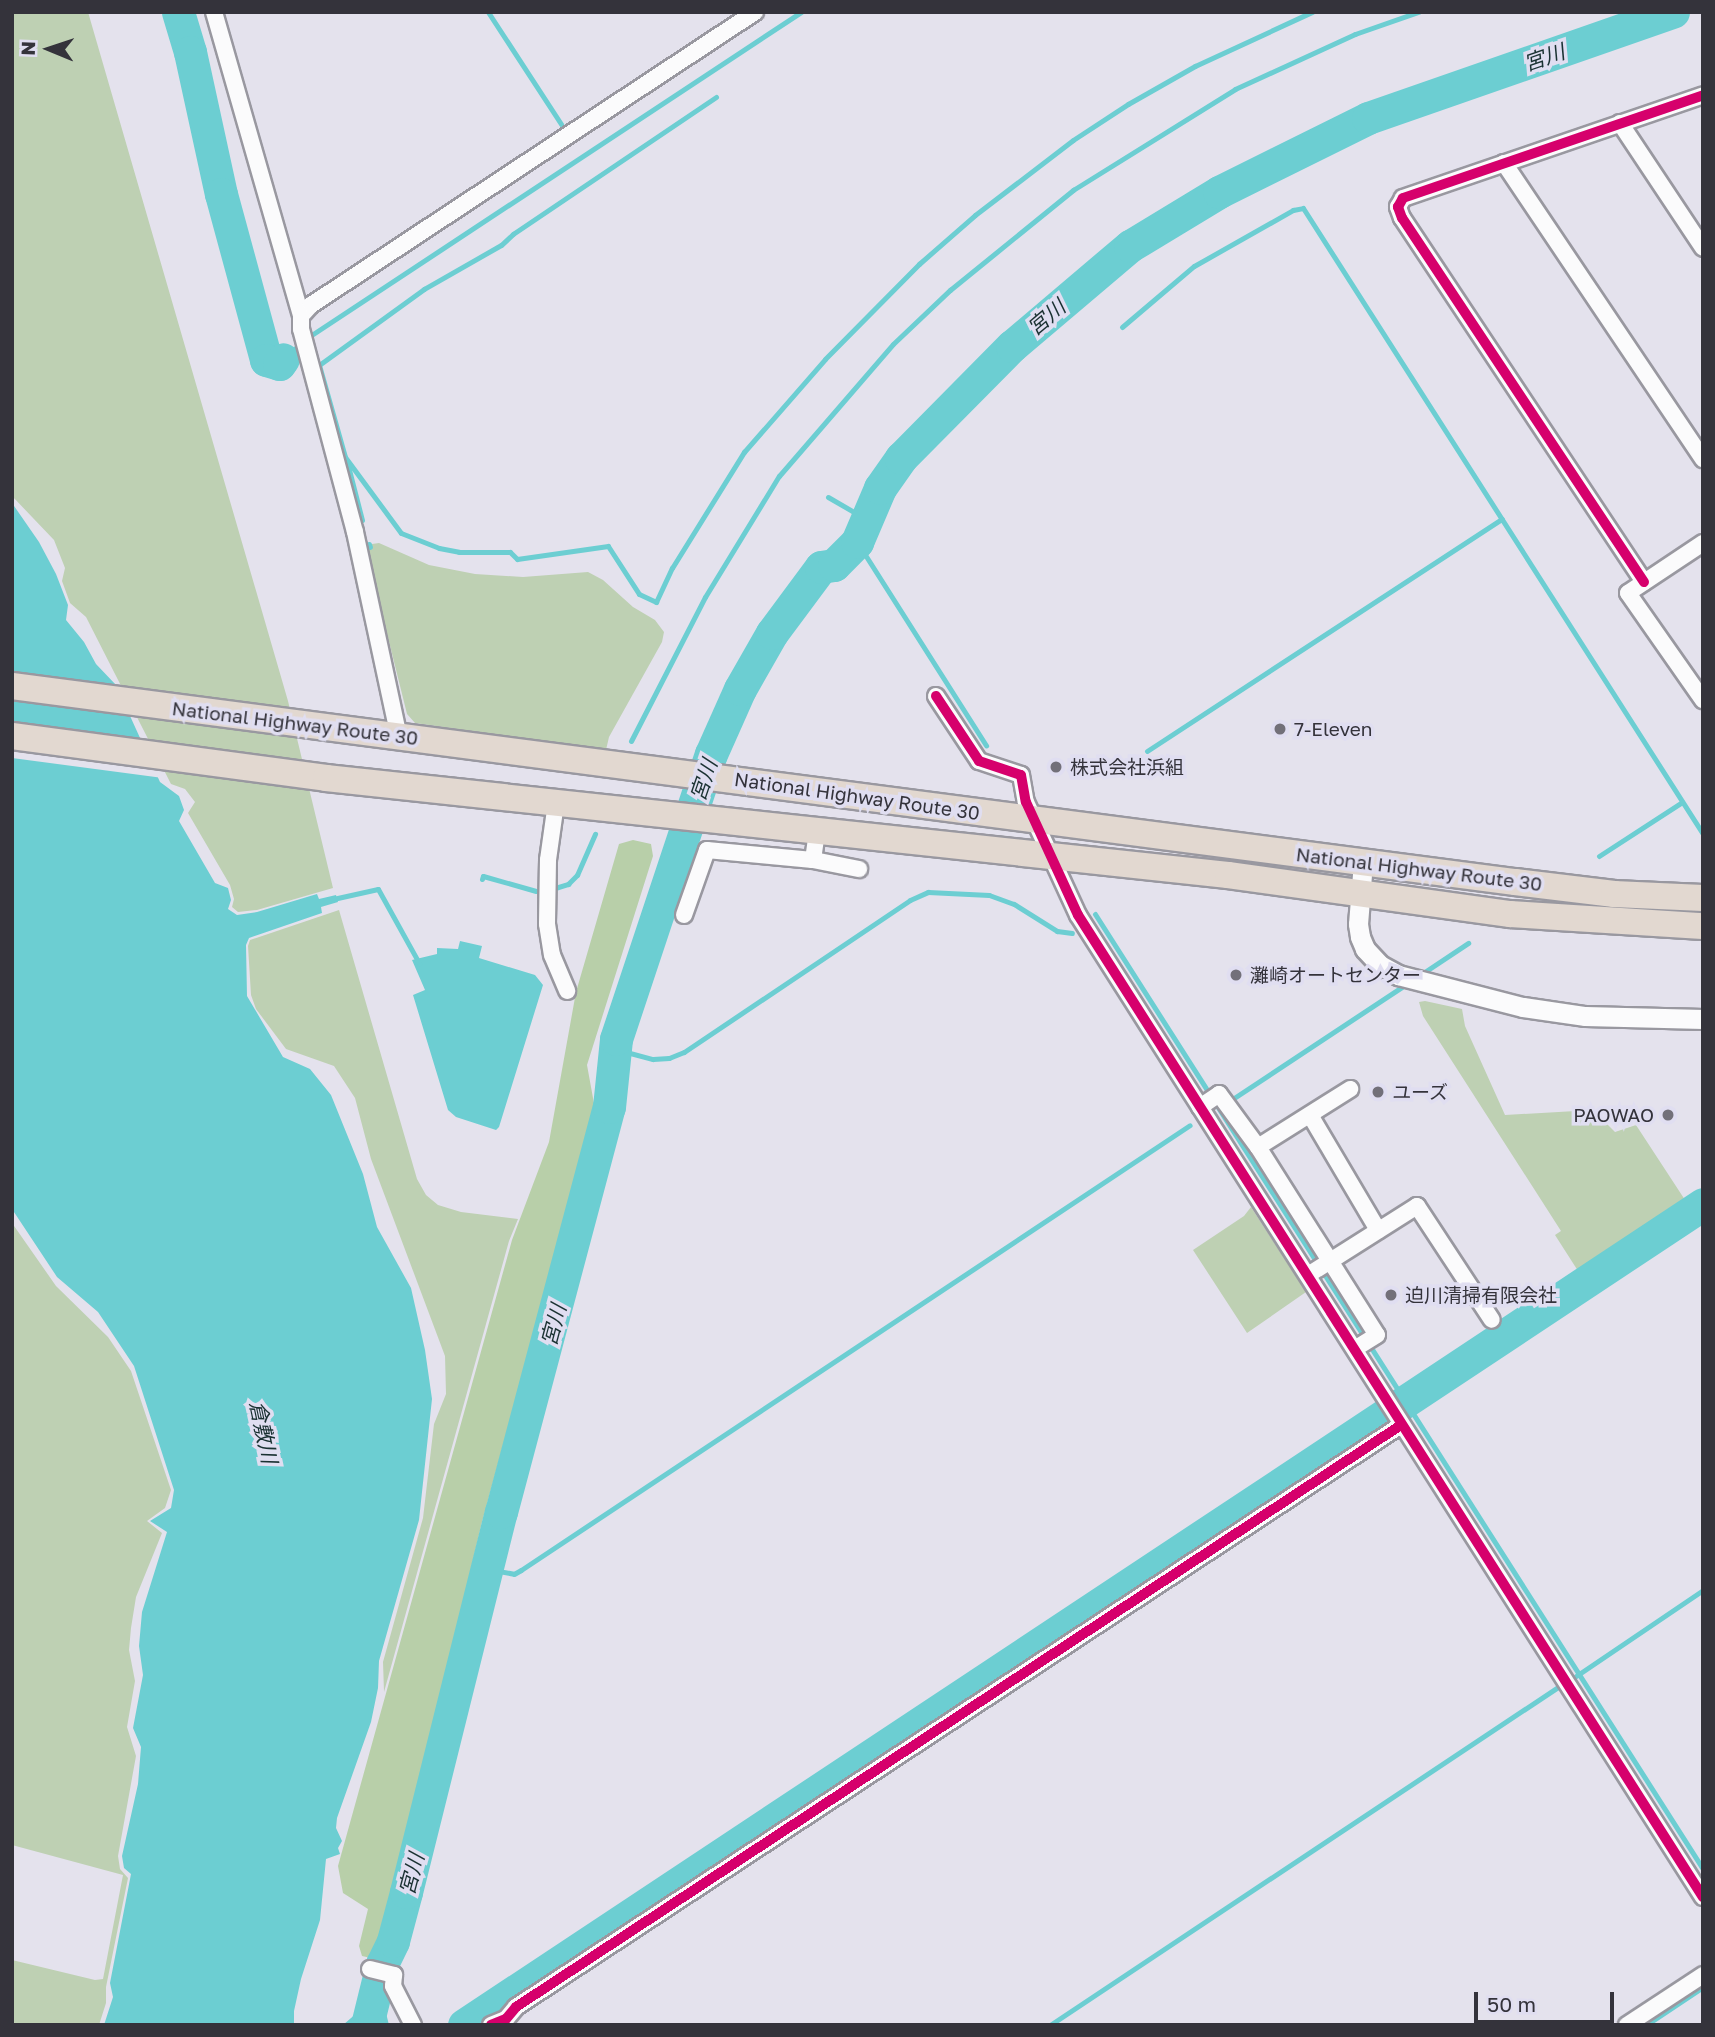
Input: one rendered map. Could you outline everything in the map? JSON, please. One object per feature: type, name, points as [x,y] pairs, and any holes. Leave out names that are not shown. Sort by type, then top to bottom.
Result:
[{"type":"highway","name":"National Highway Route 30","points":[[12,686],[721,777],[1036,822],[1614,894],[1703,898]]},
{"type":"highway","name":"National Highway Route 30","points":[[12,736],[326,778],[1228,875],[1510,914],[1703,926]]},
{"type":"highway","points":[[817,830],[820,791]]},
{"type":"street","points":[[214,12],[301,316],[301,329],[358,544],[399,737]]},
{"type":"street","points":[[301,316],[311,305],[755,12]]},
{"type":"street","points":[[1644,582],[1402,218],[1398,207],[1403,198],[1703,95]]},
{"type":"street","points":[[1620,123],[1703,248]]},
{"type":"street","points":[[1504,163],[1703,459]]},
{"type":"street","points":[[1703,543],[1628,593],[1703,700]]},
{"type":"street","points":[[936,696],[979,761],[1021,775],[1023,794],[1078,915],[1208,1102],[1253,1160],[1363,1344],[1387,1401],[1399,1421],[1703,1897]]},
{"type":"street","points":[[556,803],[548,860],[547,924],[552,955],[567,992]]},
{"type":"street","points":[[813,860],[817,830]]},
{"type":"street","points":[[684,915],[707,850],[813,860],[859,869]]},
{"type":"street","points":[[1363,862],[1358,923],[1365,949],[1380,965],[1398,975],[1522,1007],[1585,1016],[1703,1019]]},
{"type":"street","points":[[1253,1160],[1310,1115],[1350,1090]]},
{"type":"street","points":[[1208,1102],[1219,1094],[1235,1113],[1253,1160],[1319,1268],[1377,1335],[1363,1344]]},
{"type":"street","points":[[1310,1115],[1378,1230]]},
{"type":"street","points":[[1319,1268],[1417,1206],[1492,1321]]},
{"type":"street","points":[[502,2023],[516,2007],[1399,1421]]},
{"type":"street","points":[[370,1969],[394,1975],[393,1986],[413,2025]]},
{"type":"street","points":[[1627,2025],[1703,1975]]},
{"type":"green space","points":[[12,12],[88,12],[288,701],[333,888],[257,910],[238,912],[232,907],[234,899],[230,885],[188,813],[195,802],[185,789],[171,784],[86,617],[70,603],[62,581],[65,568],[54,540],[12,496]]},
{"type":"green space","points":[[379,543],[429,565],[475,574],[523,577],[588,572],[603,580],[633,607],[655,620],[664,632],[662,642],[609,737],[606,750],[415,723],[407,714],[365,545]]},
{"type":"green space","points":[[633,840],[651,844],[653,856],[587,1065],[595,1109],[482,1522],[390,1909],[371,1958],[362,1956],[359,1946],[368,1909],[343,1893],[338,1866],[512,1240],[549,1142],[576,992],[619,844]]},
{"type":"green space","points":[[339,910],[417,1179],[426,1195],[438,1205],[461,1212],[518,1219],[509,1241],[384,1692],[383,1662],[423,1518],[434,1424],[446,1394],[445,1356],[371,1159],[355,1098],[334,1066],[286,1049],[256,1009],[251,995],[248,946],[250,940]]},
{"type":"green space","points":[[1419,1002],[1462,1009],[1465,1026],[1505,1115],[1593,1110],[1615,1132],[1636,1125],[1687,1203],[1580,1274],[1555,1235],[1561,1231],[1423,1016]]},
{"type":"green space","points":[[1251,1207],[1306,1292],[1247,1333],[1193,1250],[1244,1216]]},
{"type":"green space","points":[[12,1223],[56,1286],[108,1337],[131,1371],[171,1490],[165,1508],[147,1521],[162,1533],[136,1597],[131,1628],[129,1650],[135,1681],[127,1727],[136,1756],[118,1856],[120,1869],[128,1878],[106,1987],[106,2003],[99,2025],[12,2025],[12,1960],[95,1980],[103,1979],[123,1875],[12,1845]]},
{"type":"water","name":"倉敷川","points":[[12,503],[39,542],[56,574],[68,605],[66,620],[84,642],[96,664],[116,685],[160,782],[179,796],[184,810],[179,821],[215,883],[228,888],[231,900],[228,909],[237,915],[257,912],[317,894],[319,899],[336,895],[338,902],[321,907],[322,913],[249,938],[246,945],[247,996],[283,1057],[310,1069],[331,1095],[363,1174],[377,1227],[411,1288],[425,1350],[432,1399],[419,1520],[379,1661],[378,1688],[371,1722],[337,1818],[336,1828],[342,1841],[338,1848],[340,1854],[326,1859],[320,1920],[301,1979],[294,2011],[294,2025],[104,2025],[113,1997],[110,1983],[131,1874],[124,1868],[122,1856],[138,1784],[141,1747],[133,1728],[143,1675],[139,1646],[142,1612],[167,1532],[150,1521],[171,1508],[174,1490],[134,1366],[98,1312],[57,1277],[12,1209]]},
{"type":"water","points":[[460,941],[482,946],[479,958],[535,975],[543,985],[496,1130],[456,1117],[448,1110],[413,995],[425,990],[412,960],[437,954],[437,948],[458,949]]},
{"type":"water","points":[[371,1975],[382,1978],[389,1994],[385,2009],[389,2025],[343,2025],[366,2005]]},
{"type":"pier","points":[[12,724],[146,742],[163,778],[12,758]]},
{"type":"waterway","points":[[178,12],[190,52],[221,194],[266,360],[279,364],[283,359]]},
{"type":"waterway","points":[[488,12],[561,124]]},
{"type":"waterway","points":[[313,334],[801,12]]},
{"type":"waterway","points":[[716,97],[513,234],[501,245],[424,289],[319,365],[345,457],[401,533],[439,548],[459,552],[510,552],[517,559],[608,546],[639,594],[656,602],[672,568],[744,452],[825,359],[919,264],[975,215],[1073,140],[1128,104],[1195,66],[1312,12]]},
{"type":"waterway","points":[[631,741],[705,597],[779,476],[893,344],[950,290],[1073,190],[1235,89],[1355,34],[1418,12]]},
{"type":"waterway","name":"宮川","points":[[367,2025],[382,1964],[393,1941],[406,1892],[501,1512],[609,1107],[616,1039],[711,754],[740,689],[772,633],[821,567],[834,565],[857,542],[880,488],[901,458],[1012,346],[1130,246],[1219,192],[1368,118],[1673,12]]},
{"type":"waterway","points":[[1122,327],[1194,266],[1293,210],[1303,208],[1703,834]]},
{"type":"waterway","points":[[283,359],[297,347]]},
{"type":"waterway","points":[[347,462],[362,520]]},
{"type":"waterway","points":[[828,497],[866,519]]},
{"type":"waterway","points":[[1147,751],[1502,519]]},
{"type":"waterway","points":[[857,542],[986,745]]},
{"type":"waterway","points":[[1599,856],[1682,802]]},
{"type":"waterway","points":[[555,888],[568,884],[577,875],[595,834]]},
{"type":"waterway","points":[[482,879],[483,876],[536,891]]},
{"type":"waterway","points":[[333,899],[378,889],[419,963]]},
{"type":"waterway","points":[[615,1049],[653,1059],[669,1058],[684,1052],[910,900],[928,892],[989,895],[1014,904],[1057,931],[1072,933]]},
{"type":"waterway","points":[[1095,914],[1703,1869]]},
{"type":"waterway","points":[[1420,975],[1468,943]]},
{"type":"waterway","points":[[1234,1098],[1406,984]]},
{"type":"waterway","points":[[487,1569],[514,1574],[521,1570],[1190,1125]]},
{"type":"waterway","points":[[464,2025],[1703,1204]]},
{"type":"waterway","points":[[1576,1676],[1703,1590]]},
{"type":"waterway","points":[[1050,2025],[1558,1687]]},
{"type":"waterway","points":[[1646,2025],[1703,1987]]},
{"type":"cycle path","points":[[1644,582],[1402,218],[1398,207],[1403,198],[1703,95]]},
{"type":"cycle path","points":[[936,696],[979,761],[1021,775],[1026,802],[1078,915],[1703,1897]]},
{"type":"cycle path","points":[[491,2025],[506,2019],[516,2007],[1401,1425]]},
{"type":"place","name":"7-Eleven","points":[[1280,729]]},
{"type":"place","name":"株式会社浜組","points":[[1056,767]]},
{"type":"place","name":"灘崎オートセンター","points":[[1236,975]]},
{"type":"place","name":"ユーズ","points":[[1378,1092]]},
{"type":"place","name":"PAOWAO","points":[[1668,1115]]},
{"type":"place","name":"迫川清掃有限会社","points":[[1391,1295]]}]
